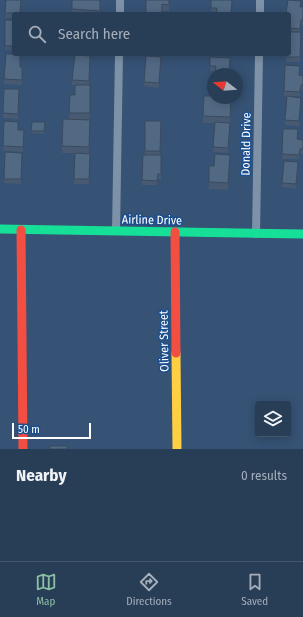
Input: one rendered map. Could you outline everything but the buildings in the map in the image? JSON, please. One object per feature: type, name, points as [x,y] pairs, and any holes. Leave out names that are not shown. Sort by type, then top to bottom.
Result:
[{"type":"street","points":[[120,0],[120,12]]},
{"type":"street","points":[[260,0],[260,12]]},
{"type":"street","points":[[116,231],[119,56]]},
{"type":"street","name":"Donald Drive","points":[[256,234],[260,56]]},
{"type":"street","name":"Airline Drive","points":[[0,229],[303,234]]},
{"type":"street","points":[[21,230],[23,449]]},
{"type":"street","name":"Oliver Street","points":[[175,232],[177,449]]},
{"type":"traffic: fast","points":[[0,229],[303,234]]},
{"type":"traffic: slow","points":[[176,353],[177,449]]},
{"type":"traffic: jam","points":[[21,230],[23,449]]},
{"type":"traffic: jam","points":[[175,232],[176,353]]}]
